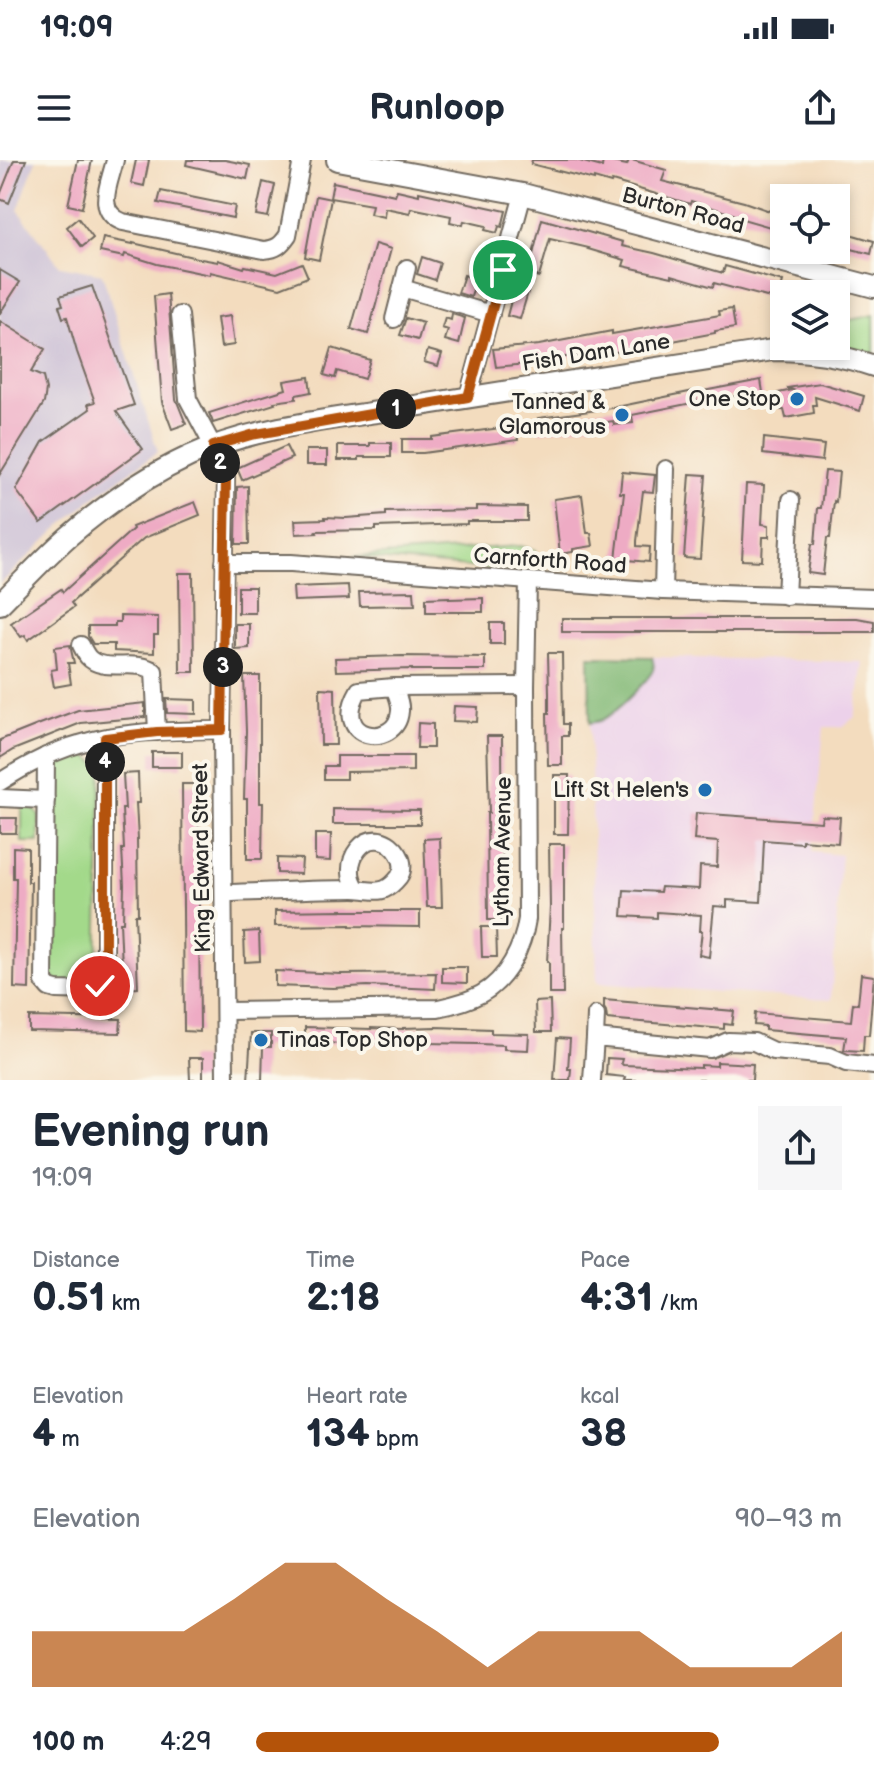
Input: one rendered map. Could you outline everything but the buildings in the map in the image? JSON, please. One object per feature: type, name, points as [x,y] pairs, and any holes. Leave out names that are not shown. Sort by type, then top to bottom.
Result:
[{"type":"street","points":[[115,160],[105,203],[108,214],[114,219],[264,250],[276,249],[288,235],[302,160]]},
{"type":"street","name":"Burton Road","points":[[337,160],[523,194],[874,287]]},
{"type":"street","points":[[468,397],[523,194]]},
{"type":"street","points":[[394,319],[407,268]]},
{"type":"street","points":[[402,288],[491,314]]},
{"type":"street","name":"King Edward Street","points":[[180,315],[188,399],[226,477],[222,730],[225,1080]]},
{"type":"street","name":"Fish Dam Lane","points":[[0,604],[68,537],[112,503],[162,471],[213,446],[265,432],[468,397],[773,350],[802,350],[873,365]]},
{"type":"street","points":[[663,591],[666,469]]},
{"type":"street","points":[[786,596],[791,500]]},
{"type":"street","name":"Carnforth Road","points":[[224,563],[291,563],[663,591],[874,598]]},
{"type":"street","name":"Lytham Avenue","points":[[226,1011],[438,1008],[484,993],[513,961],[525,934],[527,919],[528,581]]},
{"type":"street","points":[[81,645],[90,660],[103,664],[146,666],[154,671],[157,732]]},
{"type":"street","points":[[394,687],[526,686]]},
{"type":"street","points":[[0,782],[46,756],[80,743],[157,732],[222,730]]},
{"type":"street","points":[[46,756],[44,982],[56,990],[93,991],[105,978],[105,738]]},
{"type":"street","points":[[0,798],[46,800]]},
{"type":"street","points":[[225,893],[357,889]]},
{"type":"street","points":[[592,1080],[596,1015]]},
{"type":"street","points":[[595,1038],[710,1049],[728,1041],[754,1042],[773,1051],[830,1056],[846,1063],[874,1066]]},
{"type":"shaded area","points":[[0,160],[36,160],[18,210],[60,266],[102,274],[158,452],[99,493],[0,584]]},
{"type":"shaded area","name":"Lift St Helen's","points":[[652,657],[863,662],[855,717],[842,727],[824,727],[812,852],[841,855],[831,1000],[597,983],[590,723],[600,721],[654,665]]},
{"type":"green space","points":[[874,315],[874,353],[850,350],[850,320]]},
{"type":"green space","points":[[520,546],[535,550],[543,570],[537,573],[353,557]]},
{"type":"green space","points":[[589,656],[652,657],[654,665],[645,681],[622,705],[602,720],[590,723]]},
{"type":"green space","points":[[74,753],[90,758],[101,772],[97,976],[94,982],[88,984],[62,984],[51,975],[52,768],[57,761]]},
{"type":"green space","points":[[22,806],[33,807],[39,816],[39,842],[22,842]]},
{"type":"place","name":"One Stop","points":[[797,399]]},
{"type":"place","name":"Tanned & Glamorous","points":[[622,415]]},
{"type":"place","name":"Lift St Helen's","points":[[705,790]]},
{"type":"place","name":"Tinas Top Shop","points":[[261,1040]]},
{"type":"route","points":[[100,986],[105,978],[105,738],[157,732],[222,730],[226,477],[213,446],[294,426],[468,397],[503,270]]}]
